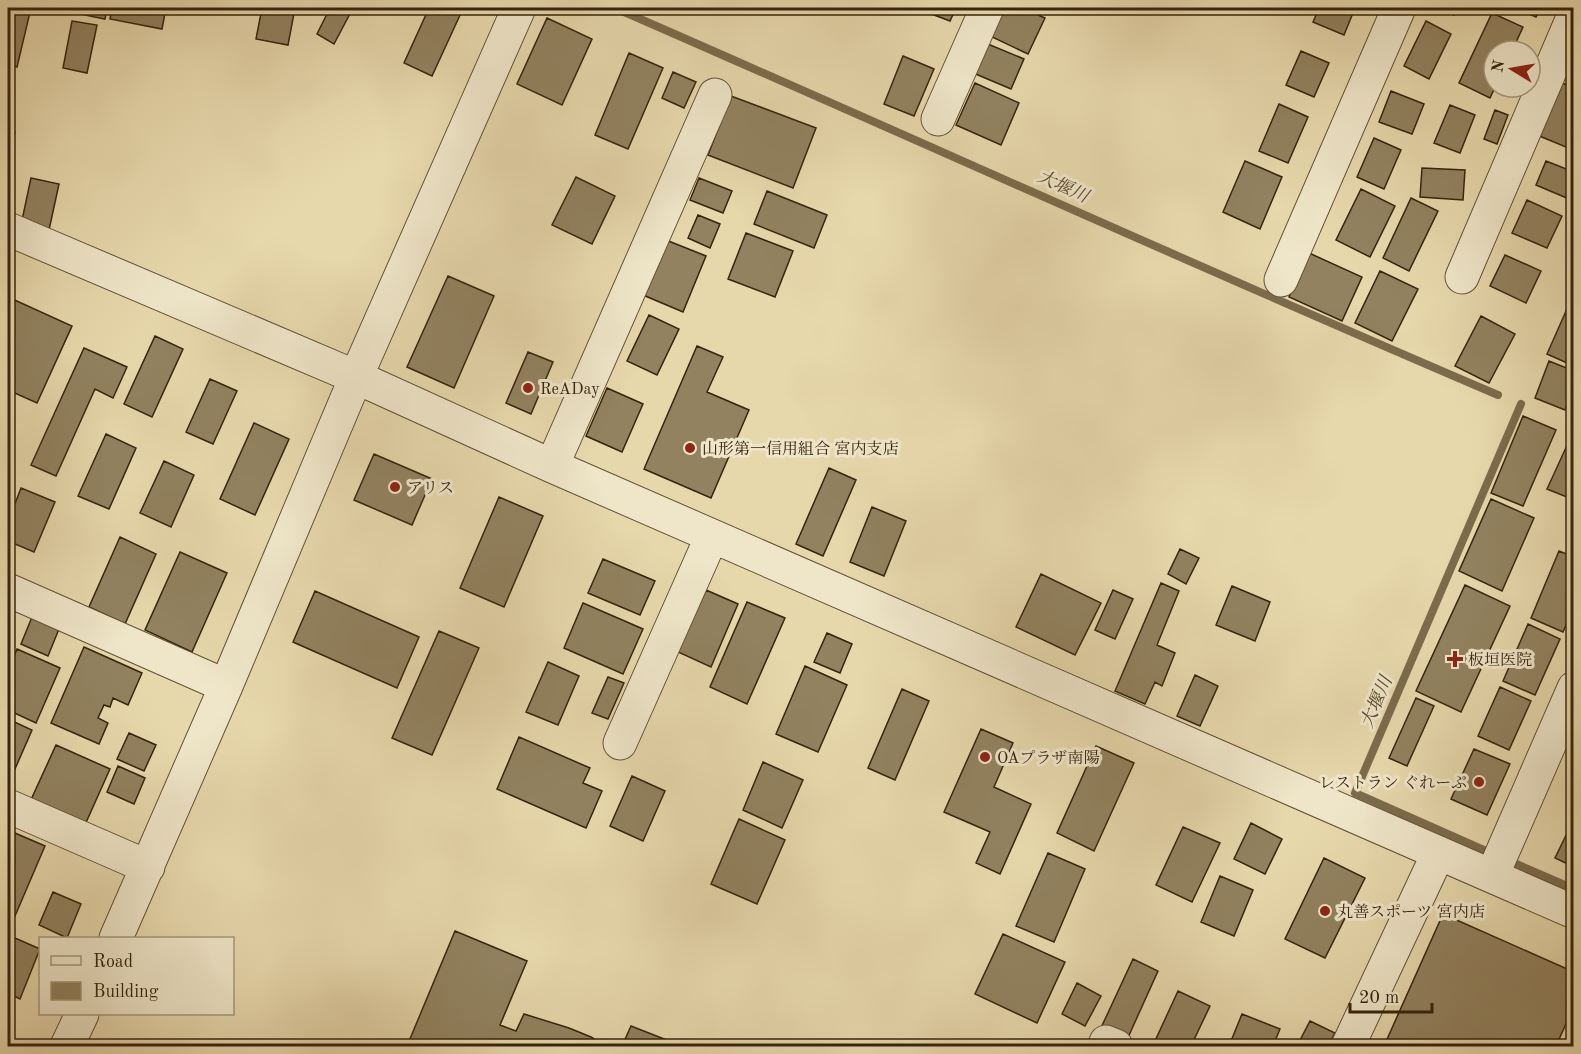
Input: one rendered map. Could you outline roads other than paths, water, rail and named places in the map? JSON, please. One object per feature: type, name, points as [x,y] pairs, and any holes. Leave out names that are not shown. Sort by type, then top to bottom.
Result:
[{"type":"street","points":[[117,937],[356,377],[519,8]]},
{"type":"street","points":[[938,119],[987,8]]},
{"type":"street","points":[[1281,280],[1399,8]]},
{"type":"street","points":[[1462,277],[1574,15]]},
{"type":"street","points":[[552,466],[715,95]]},
{"type":"street","points":[[8,229],[356,377],[552,466],[1574,912]]},
{"type":"street","points":[[620,743],[712,536]]},
{"type":"street","points":[[8,590],[226,686]]},
{"type":"street","points":[[1492,876],[1574,688]]},
{"type":"street","points":[[8,806],[148,867]]},
{"type":"street","points":[[1348,1047],[1438,854]]},
{"type":"street","points":[[67,1047],[82,1015]]},
{"type":"waterway","name":"大堰川","points":[[615,8],[1498,395]]},
{"type":"waterway","name":"大堰川","points":[[1495,855],[1355,793],[1521,404]]},
{"type":"waterway","name":"大堰川","points":[[1507,860],[1574,889]]},
{"type":"place","name":"ReADay","points":[[528,388]]},
{"type":"place","name":"山形第一信用組合 宮内支店","points":[[690,448]]},
{"type":"place","name":"アリス","points":[[395,487]]},
{"type":"place","name":"板垣医院","points":[[1455,659]]},
{"type":"place","name":"OAプラザ南陽","points":[[985,757]]},
{"type":"place","name":"レストラン ぐれーぷ","points":[[1479,782]]},
{"type":"place","name":"丸善スポーツ 宮内店","points":[[1325,911]]}]
